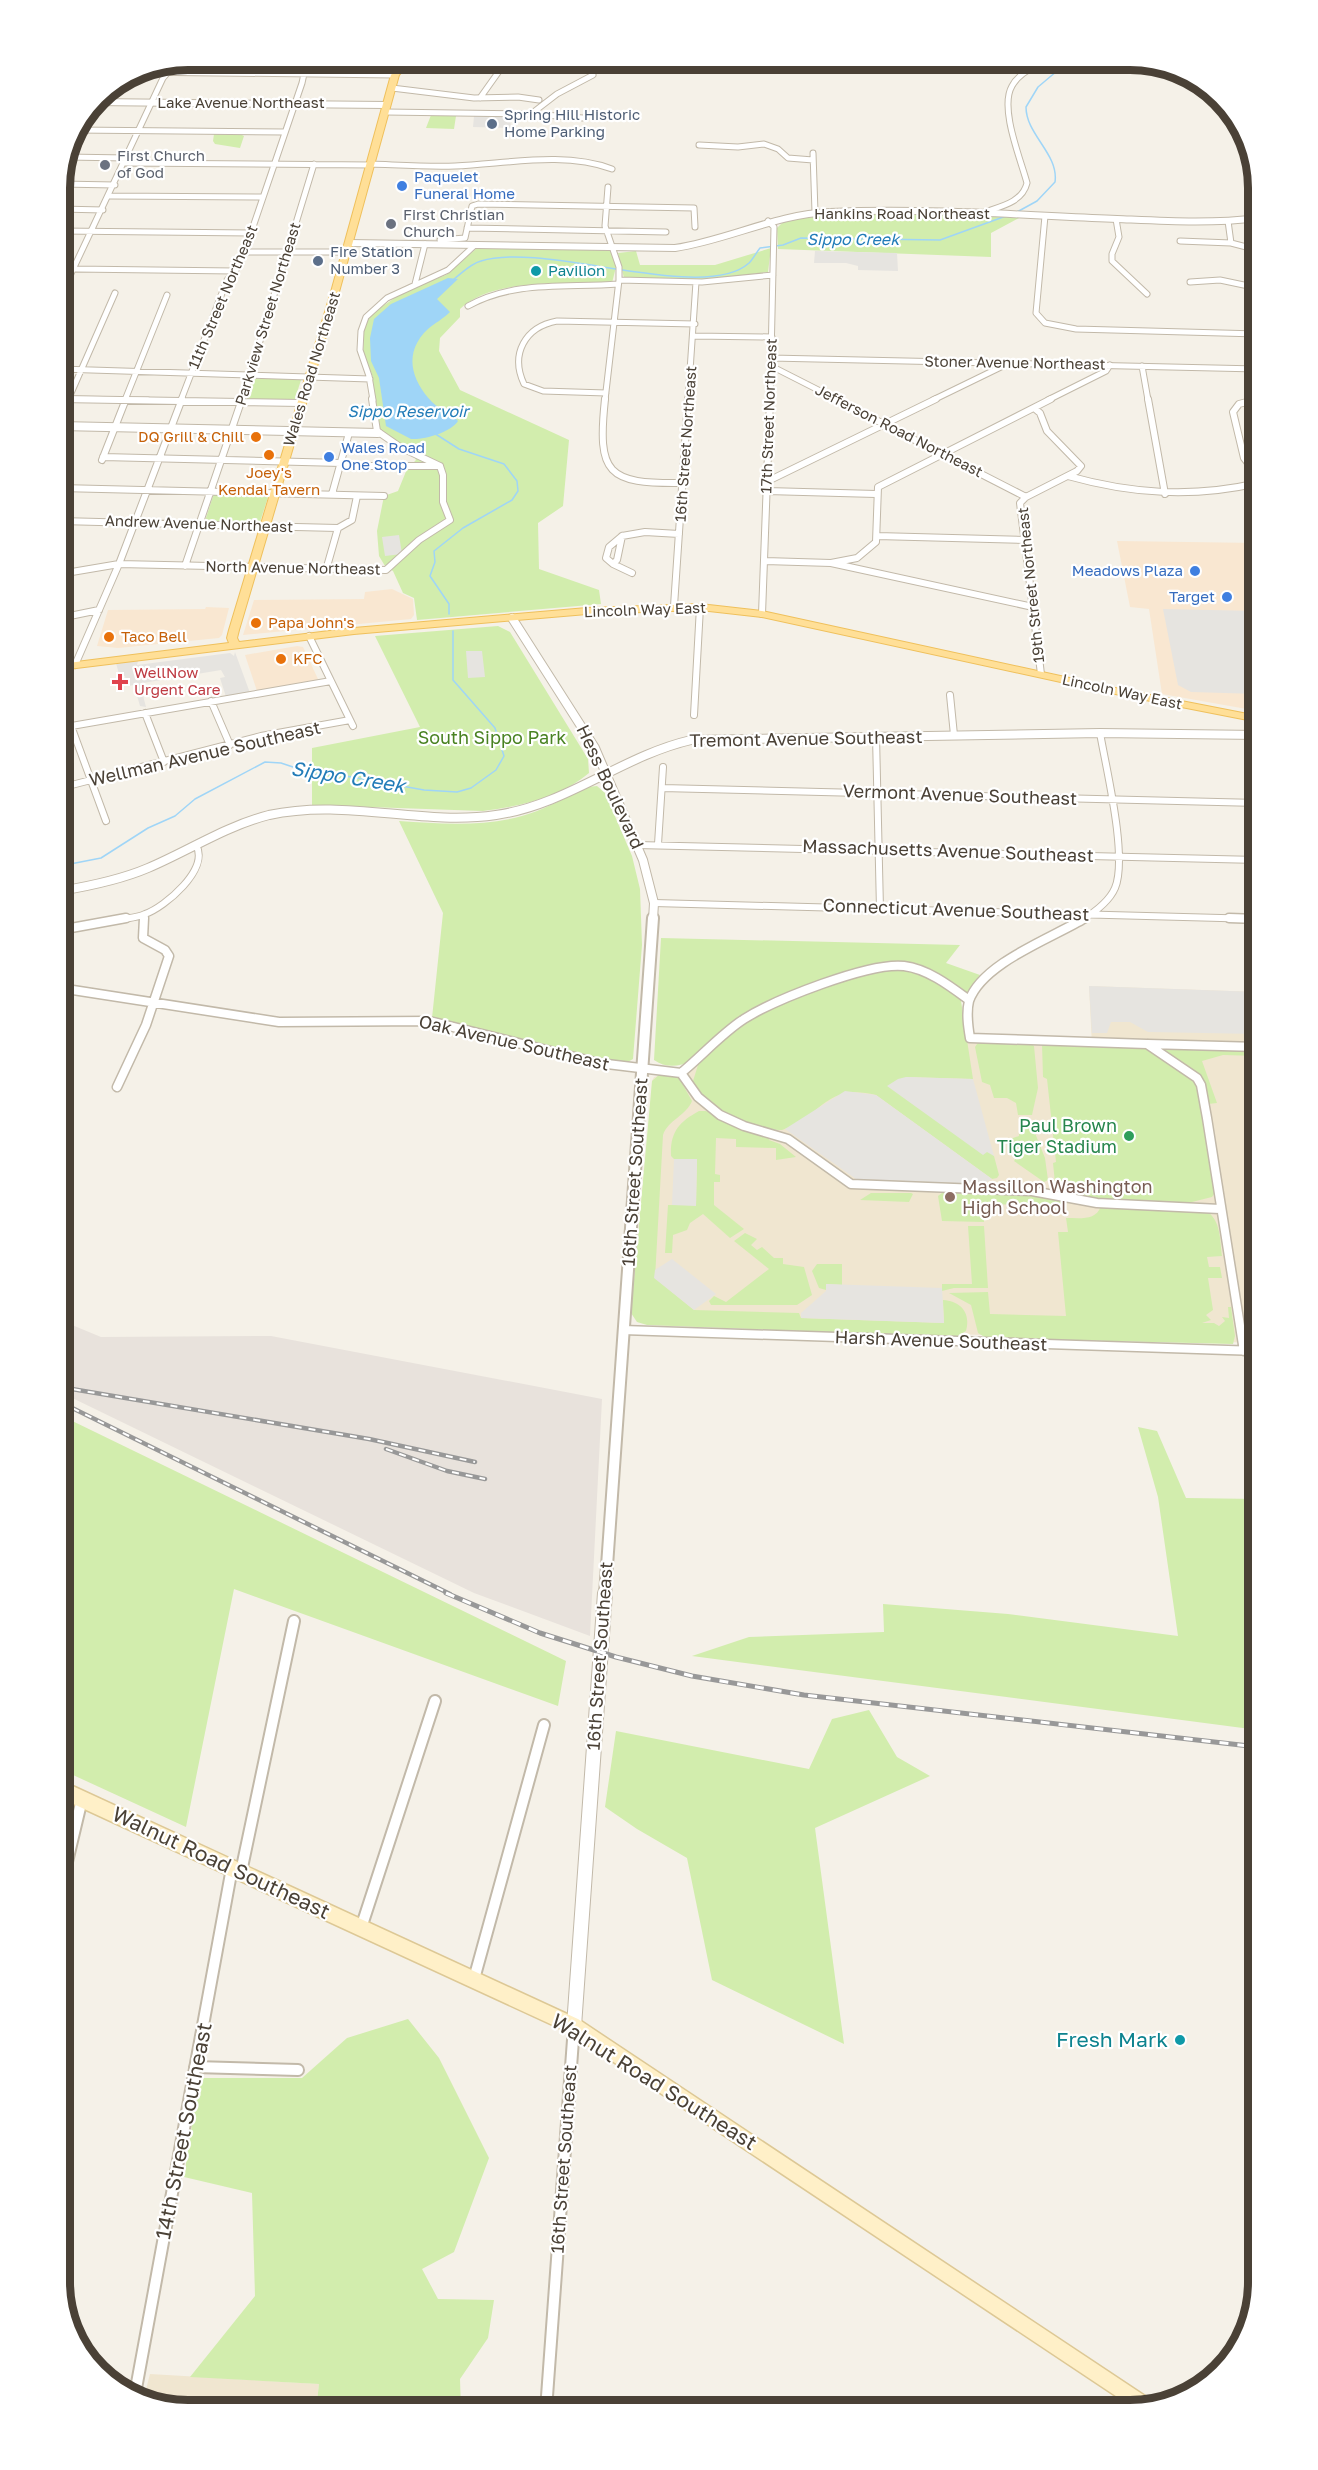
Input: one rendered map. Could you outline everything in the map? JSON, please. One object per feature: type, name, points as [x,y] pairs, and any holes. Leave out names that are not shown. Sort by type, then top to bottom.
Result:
[{"type":"main road","name":"Wales Road Northeast","points":[[235,645],[232,638],[234,630],[348,247],[395,75],[399,70]]},
{"type":"main road","name":"Lincoln Way East","points":[[71,666],[309,636],[512,618],[674,606],[700,607],[762,614],[1248,717]]},
{"type":"main road","name":"Walnut Road Southeast","points":[[70,1794],[574,2026],[1135,2399]]},
{"type":"street","name":"11th Street Northeast","points":[[75,665],[120,564],[227,280],[240,265],[305,70]]},
{"type":"street","points":[[344,70],[357,75]]},
{"type":"street","points":[[480,98],[491,86],[497,70]]},
{"type":"street","points":[[979,214],[1016,200],[1027,189],[1012,123],[1009,92],[1014,83],[1030,71]]},
{"type":"street","points":[[71,277],[166,73]]},
{"type":"street","points":[[168,73],[395,75]]},
{"type":"street","points":[[531,114],[557,94],[593,75]]},
{"type":"street","points":[[392,88],[480,98],[514,97],[539,100]]},
{"type":"street","name":"Lake Avenue Northeast","points":[[109,102],[294,104],[386,108]]},
{"type":"street","points":[[386,108],[583,118]]},
{"type":"street","points":[[86,129],[285,132]]},
{"type":"street","points":[[699,145],[738,147],[764,144],[778,149],[788,158],[813,160]]},
{"type":"street","points":[[813,153],[815,212]]},
{"type":"street","points":[[75,157],[274,164],[463,166],[517,161],[596,162],[612,169]]},
{"type":"street","name":"Parkview Street Northeast","points":[[185,566],[251,374],[314,164]]},
{"type":"street","points":[[71,184],[115,185]]},
{"type":"street","points":[[608,187],[606,231],[614,248],[619,269],[619,282],[602,446],[612,472],[621,479],[632,482],[682,483]]},
{"type":"street","points":[[110,196],[263,197]]},
{"type":"street","points":[[440,240],[464,239],[474,204],[694,207],[695,227]]},
{"type":"street","points":[[71,209],[103,210]]},
{"type":"street","name":"Hankins Road Northeast","points":[[348,247],[425,244],[668,248],[706,244],[768,221],[815,212],[996,214],[1099,219],[1228,221],[1248,219]]},
{"type":"street","points":[[1045,216],[1036,313],[1042,322],[1054,327],[1248,334]]},
{"type":"street","points":[[1116,219],[1119,239],[1112,254],[1112,261],[1138,281],[1147,294]]},
{"type":"street","name":"17th Street Northeast","points":[[762,614],[775,245],[774,227],[768,221]]},
{"type":"street","points":[[1228,221],[1231,243]]},
{"type":"street","points":[[467,228],[666,232]]},
{"type":"street","points":[[71,231],[250,233]]},
{"type":"street","points":[[1180,241],[1231,243],[1248,247]]},
{"type":"street","points":[[416,284],[425,244]]},
{"type":"street","points":[[378,433],[370,379],[360,353],[362,329],[367,315],[374,306],[416,284],[444,273],[475,245]]},
{"type":"street","points":[[244,252],[287,252],[348,247]]},
{"type":"street","points":[[75,269],[234,271]]},
{"type":"street","points":[[468,306],[491,293],[526,286],[619,282],[696,282],[774,275]]},
{"type":"street","points":[[1190,282],[1220,280],[1248,286]]},
{"type":"street","name":"16th Street Northeast","points":[[674,606],[695,324],[696,282]]},
{"type":"street","points":[[71,394],[116,294]]},
{"type":"street","points":[[167,295],[102,459],[160,458],[284,461],[340,465],[440,466]]},
{"type":"street","points":[[606,393],[554,392],[531,388],[522,381],[519,357],[529,332],[539,324],[557,321],[695,324]]},
{"type":"street","points":[[694,336],[772,337]]},
{"type":"street","name":"Stoner Avenue Northeast","points":[[771,358],[1248,369]]},
{"type":"street","points":[[768,481],[1009,363]]},
{"type":"street","points":[[831,563],[863,554],[873,547],[878,536],[876,494],[878,487],[1106,371],[1110,365]]},
{"type":"street","name":"Jefferson Road Northeast","points":[[771,366],[1026,497]]},
{"type":"street","points":[[1142,366],[1165,494]]},
{"type":"street","points":[[71,369],[310,375],[370,379]]},
{"type":"street","points":[[71,398],[301,404]]},
{"type":"street","points":[[1248,402],[1239,404],[1233,412],[1244,458],[1248,463]]},
{"type":"street","points":[[1026,497],[1080,469],[1080,463],[1045,429],[1039,412],[1034,408]]},
{"type":"street","points":[[71,426],[378,433],[440,466]]},
{"type":"street","points":[[332,495],[349,433]]},
{"type":"street","name":"North Avenue Northeast","points":[[71,572],[120,564],[326,570],[390,569],[419,540],[450,520],[451,516],[444,504],[444,475],[440,466]]},
{"type":"street","points":[[1068,476],[1120,491],[1165,494],[1214,494],[1248,486]]},
{"type":"street","points":[[71,488],[384,496]]},
{"type":"street","points":[[767,491],[876,494]]},
{"type":"street","points":[[326,570],[338,528],[352,520],[357,496]]},
{"type":"street","name":"19th Street Northeast","points":[[1026,497],[1019,507],[1041,674]]},
{"type":"street","name":"Andrew Avenue Northeast","points":[[71,521],[338,528]]},
{"type":"street","points":[[632,573],[606,560],[606,551],[612,540],[633,533],[679,534]]},
{"type":"street","points":[[613,564],[617,560],[622,535]]},
{"type":"street","points":[[878,536],[1025,540]]},
{"type":"street","points":[[765,561],[831,563],[1033,607]]},
{"type":"street","points":[[694,715],[700,607]]},
{"type":"street","points":[[71,616],[99,610]]},
{"type":"street","name":"Hess Boulevard","points":[[512,618],[581,723],[606,772],[638,845],[654,903]]},
{"type":"street","points":[[72,725],[331,681],[309,636]]},
{"type":"street","name":"Wellman Avenue Southeast","points":[[71,786],[268,734],[352,723],[331,681]]},
{"type":"street","points":[[950,695],[954,735]]},
{"type":"street","points":[[211,701],[230,744]]},
{"type":"street","points":[[145,713],[164,762]]},
{"type":"street","points":[[71,722],[106,821]]},
{"type":"street","points":[[1100,733],[1117,856],[1116,886],[1107,901],[1091,914],[1004,965],[976,988],[969,1000],[967,1018],[970,1038],[1248,1047]]},
{"type":"street","name":"Tremont Avenue Southeast","points":[[71,888],[139,872],[253,820],[298,810],[350,809],[451,818],[507,814],[540,805],[652,750],[691,740],[1100,733],[1248,735]]},
{"type":"street","points":[[876,736],[880,909]]},
{"type":"street","points":[[658,844],[663,767]]},
{"type":"street","name":"Vermont Avenue Southeast","points":[[662,788],[1248,803]]},
{"type":"street","points":[[71,928],[144,915],[168,902],[185,884],[199,858],[200,850],[196,845]]},
{"type":"street","name":"Massachusetts Avenue Southeast","points":[[638,845],[1248,860]]},
{"type":"street","name":"Connecticut Avenue Southeast","points":[[654,903],[1248,919]]},
{"type":"street","name":"16th Street Southeast","points":[[547,2399],[654,903]]},
{"type":"street","points":[[117,1087],[153,1004],[169,956],[165,950],[143,938],[144,915]]},
{"type":"street","points":[[969,1000],[930,976],[906,967],[876,968],[759,1010],[729,1031],[681,1073],[698,1097],[711,1110],[739,1124],[788,1139],[851,1185],[1032,1191],[1098,1203],[1220,1209]]},
{"type":"street","name":"Oak Avenue Southeast","points":[[71,990],[153,1004],[286,1022],[397,1019],[429,1022],[591,1062],[681,1073]]},
{"type":"street","points":[[1147,1044],[1190,1072],[1199,1081],[1216,1171],[1220,1209],[1244,1351]]},
{"type":"street","name":"Harsh Avenue Southeast","points":[[623,1330],[1248,1351]]},
{"type":"street","name":"14th Street Southeast","points":[[136,2387],[195,2067],[236,1870],[294,1621]]},
{"type":"street","points":[[361,1928],[435,1701]]},
{"type":"street","points":[[474,1979],[544,1725]]},
{"type":"street","points":[[70,1848],[82,1799]]},
{"type":"street","points":[[195,2067],[298,2070]]},
{"type":"shaded area","name":"Spring Hill Historic Home Parking","points":[[474,116],[510,117],[511,128],[473,127]]},
{"type":"shaded area","points":[[815,251],[897,253],[898,271],[858,270],[858,266],[846,263],[814,263]]},
{"type":"shaded area","points":[[399,535],[402,554],[385,556],[382,537]]},
{"type":"shaded area","points":[[1117,541],[1248,543],[1248,709],[1162,694],[1149,609],[1130,607]]},
{"type":"shaded area","points":[[392,589],[413,599],[414,615],[411,619],[243,635],[254,600],[364,599],[365,592]]},
{"type":"shaded area","points":[[206,607],[229,608],[222,635],[219,638],[118,648],[97,646],[108,610],[205,609]]},
{"type":"shaded area","points":[[1163,609],[1248,611],[1248,694],[1191,692],[1178,685]]},
{"type":"shaded area","points":[[297,646],[303,647],[318,679],[257,691],[245,655]]},
{"type":"shaded area","points":[[466,651],[482,651],[485,677],[468,678]]},
{"type":"shaded area","points":[[235,652],[250,693],[226,697],[220,678],[225,677],[221,670],[137,684],[140,684],[146,707],[140,706],[134,685],[127,686],[125,676],[119,674],[116,663],[138,661],[137,665],[230,653],[234,656]]},
{"type":"shaded area","name":"Massillon Washington High School","points":[[1089,986],[1248,992],[1248,1343],[650,1325],[652,1081],[654,1077],[698,1065],[971,1070],[966,1041],[1092,1045]]},
{"type":"shaded area","points":[[1089,986],[1248,992],[1248,1034],[1148,1032],[1130,1022],[1111,1022],[1107,1033],[1092,1033]]},
{"type":"shaded area","points":[[906,1077],[973,1079],[994,1156],[987,1152],[983,1155],[887,1086]]},
{"type":"shaded area","points":[[845,1091],[876,1095],[992,1179],[983,1184],[856,1179],[785,1129]]},
{"type":"shaded area","points":[[674,1159],[697,1159],[696,1206],[672,1205]]},
{"type":"shaded area","points":[[672,1259],[716,1294],[694,1310],[654,1278],[655,1270]]},
{"type":"shaded area","points":[[826,1284],[942,1288],[944,1323],[801,1318],[801,1313],[826,1291]]},
{"type":"shaded area","points":[[70,1324],[101,1337],[271,1336],[602,1399],[590,1636],[474,1593],[70,1397]]},
{"type":"shaded area","points":[[150,2374],[319,2384],[317,2399],[181,2399],[146,2391]]},
{"type":"green space","points":[[431,115],[456,116],[454,129],[426,128]]},
{"type":"green space","points":[[214,134],[244,136],[240,148],[215,144]]},
{"type":"green space","points":[[856,213],[1021,217],[991,233],[991,257],[778,249],[777,228],[785,220]]},
{"type":"green space","points":[[477,248],[610,250],[616,267],[612,283],[533,284],[492,292],[474,299],[460,309],[460,317],[440,338],[439,351],[460,390],[569,440],[563,506],[538,523],[539,569],[599,590],[601,604],[417,620],[414,598],[403,593],[393,571],[385,566],[379,556],[377,531],[384,496],[398,491],[407,469],[416,460],[410,450],[379,430],[372,374],[363,354],[364,330],[368,316],[405,291],[446,275]]},
{"type":"green space","points":[[771,248],[768,272],[709,280],[624,278],[618,253],[636,251],[640,265],[715,265]]},
{"type":"green space","points":[[254,376],[302,377],[294,402],[246,401]]},
{"type":"green space","points":[[214,493],[269,494],[260,522],[205,521]]},
{"type":"green space","name":"South Sippo Park","points":[[498,626],[510,632],[588,759],[589,773],[566,788],[539,800],[483,811],[312,805],[312,748],[420,727],[375,636]]},
{"type":"green space","points":[[597,786],[605,793],[632,856],[640,889],[642,945],[633,1059],[626,1063],[603,1060],[432,1018],[443,913],[399,821],[469,824],[504,820],[537,811],[588,787]]},
{"type":"green space","points":[[661,938],[960,945],[946,963],[980,975],[961,1001],[973,1079],[906,1077],[994,1156],[999,1175],[997,1178],[992,1179],[876,1095],[859,1092],[835,1097],[782,1130],[743,1123],[719,1110],[700,1092],[693,1081],[698,1065],[691,1061],[667,1065],[654,1060]]},
{"type":"green space","points":[[979,1041],[1031,1043],[1034,1046],[1038,1088],[1032,1115],[1018,1115],[1016,1103],[1007,1098],[994,1098],[990,1085],[982,1082],[975,1047]]},
{"type":"green space","name":"Paul Brown Tiger Stadium","points":[[1042,1044],[1146,1048],[1196,1079],[1216,1191],[1212,1197],[1188,1203],[1086,1199],[1073,1195],[1055,1183],[1053,1163],[1056,1162],[1047,1079],[1043,1077]]},
{"type":"green space","points":[[1167,1048],[1248,1050],[1248,1056],[1223,1055],[1202,1061],[1217,1103],[1208,1104],[1201,1078],[1163,1052]]},
{"type":"green space","points":[[660,1074],[678,1076],[692,1101],[690,1106],[669,1125],[663,1135],[655,1278],[694,1310],[799,1313],[801,1318],[944,1323],[943,1300],[949,1301],[960,1306],[966,1314],[966,1331],[956,1337],[647,1325],[637,1322],[631,1313],[652,1081]]},
{"type":"green space","points":[[699,1111],[706,1111],[721,1120],[771,1135],[769,1140],[780,1144],[796,1157],[776,1160],[776,1148],[736,1147],[736,1139],[716,1138],[715,1174],[720,1175],[720,1182],[714,1182],[714,1205],[744,1229],[730,1238],[703,1214],[690,1223],[687,1230],[673,1235],[672,1253],[665,1253],[668,1205],[696,1205],[697,1160],[674,1159],[671,1156],[672,1140],[681,1124]]},
{"type":"green space","points":[[1019,1128],[1033,1128],[1045,1158],[1048,1180],[1044,1182],[1014,1161],[1018,1155],[1010,1139],[1019,1136]]},
{"type":"green space","points":[[871,1193],[913,1194],[909,1202],[860,1200]]},
{"type":"green space","points":[[942,1193],[1066,1199],[1065,1206],[983,1204],[984,1222],[942,1221],[938,1196]]},
{"type":"green space","points":[[1101,1206],[1208,1212],[1212,1216],[1219,1232],[1222,1256],[1207,1257],[1209,1267],[1220,1267],[1222,1278],[1208,1278],[1213,1310],[1206,1315],[1211,1320],[1202,1323],[1214,1323],[1219,1326],[1225,1321],[1222,1317],[1229,1318],[1228,1307],[1231,1307],[1235,1336],[1233,1344],[986,1338],[978,1333],[971,1305],[949,1293],[988,1292],[990,1314],[1066,1316],[1058,1232],[1068,1232],[1066,1218],[1091,1216],[1099,1211]]},
{"type":"green space","points":[[968,1226],[984,1226],[988,1288],[954,1288],[942,1291],[942,1284],[972,1284]]},
{"type":"green space","points":[[745,1233],[757,1239],[751,1245],[757,1250],[762,1247],[774,1258],[783,1258],[783,1264],[804,1267],[812,1295],[797,1305],[711,1305],[709,1301],[714,1296],[726,1302],[769,1269],[734,1241]]},
{"type":"green space","points":[[817,1264],[842,1264],[842,1285],[827,1284],[826,1290],[819,1288],[812,1271]]},
{"type":"green space","points":[[70,1420],[566,1661],[558,1706],[234,1589],[186,1827],[70,1774]]},
{"type":"green space","points":[[1138,1427],[1157,1431],[1186,1498],[1248,1499],[1248,1729],[692,1656],[749,1637],[884,1632],[883,1604],[1008,1614],[1178,1636],[1158,1497]]},
{"type":"green space","points":[[869,1710],[897,1757],[930,1776],[815,1828],[844,2044],[712,1980],[687,1858],[605,1807],[616,1731],[809,1769],[832,1719]]},
{"type":"green space","points":[[408,2019],[439,2058],[489,2158],[454,2252],[422,2269],[438,2299],[494,2300],[488,2338],[460,2379],[461,2399],[317,2399],[319,2384],[190,2377],[255,2296],[252,2193],[184,2177],[199,2078],[302,2078],[347,2038]]},
{"type":"water","name":"Sippo Reservoir","points":[[448,278],[458,279],[437,299],[450,312],[420,338],[415,347],[413,366],[419,385],[425,393],[435,405],[458,421],[450,429],[437,434],[411,439],[386,426],[379,378],[371,361],[370,338],[374,319],[391,304]]},
{"type":"waterway","name":"Sippo Creek","points":[[1017,212],[1037,201],[1055,182],[1052,162],[1031,127],[1026,107],[1038,87],[1057,71]]},
{"type":"waterway","name":"Sippo Creek","points":[[454,279],[477,262],[509,257],[543,259],[661,275],[697,277],[727,274],[749,263],[760,248],[783,245],[801,238],[940,240],[1006,216]]},
{"type":"waterway","name":"Sippo Creek","points":[[434,433],[459,449],[504,464],[517,481],[518,491],[512,500],[463,528],[434,551],[435,562],[430,576],[449,604],[449,614]]},
{"type":"waterway","name":"Sippo Creek","points":[[71,864],[101,858],[148,828],[175,816],[195,799],[265,762],[281,763],[314,774],[340,775],[424,790],[457,792],[471,788],[496,770],[504,756],[495,728],[453,680],[453,631]]},
{"type":"railway","points":[[70,1389],[369,1439],[475,1462]]},
{"type":"railway","points":[[70,1407],[450,1594]]},
{"type":"railway","points":[[386,1449],[447,1471],[485,1479]]},
{"type":"railway","points":[[446,1593],[540,1633],[616,1657],[692,1676],[804,1695],[1248,1746]]},
{"type":"place","name":"Spring Hill Historic Home Parking","points":[[492,124]]},
{"type":"place","name":"First Church of God","points":[[105,165]]},
{"type":"place","name":"Paquelet Funeral Home","points":[[402,186]]},
{"type":"place","name":"First Christian Church","points":[[391,224]]},
{"type":"place","name":"Fire Station Number 3","points":[[318,261]]},
{"type":"place","name":"Pavilion","points":[[536,271]]},
{"type":"place","name":"DQ Grill & Chill","points":[[256,437]]},
{"type":"place","name":"Joey's Kendal Tavern","points":[[269,455]]},
{"type":"place","name":"Wales Road One Stop","points":[[329,457]]},
{"type":"place","name":"Meadows Plaza","points":[[1195,571]]},
{"type":"place","name":"Target","points":[[1227,597]]},
{"type":"place","name":"Papa John's","points":[[256,623]]},
{"type":"place","name":"Taco Bell","points":[[109,637]]},
{"type":"place","name":"KFC","points":[[281,659]]},
{"type":"place","name":"WellNow Urgent Care","points":[[120,682]]},
{"type":"place","name":"Paul Brown Tiger Stadium","points":[[1129,1136]]},
{"type":"place","name":"Massillon Washington High School","points":[[950,1197]]},
{"type":"place","name":"Fresh Mark","points":[[1180,2040]]}]
